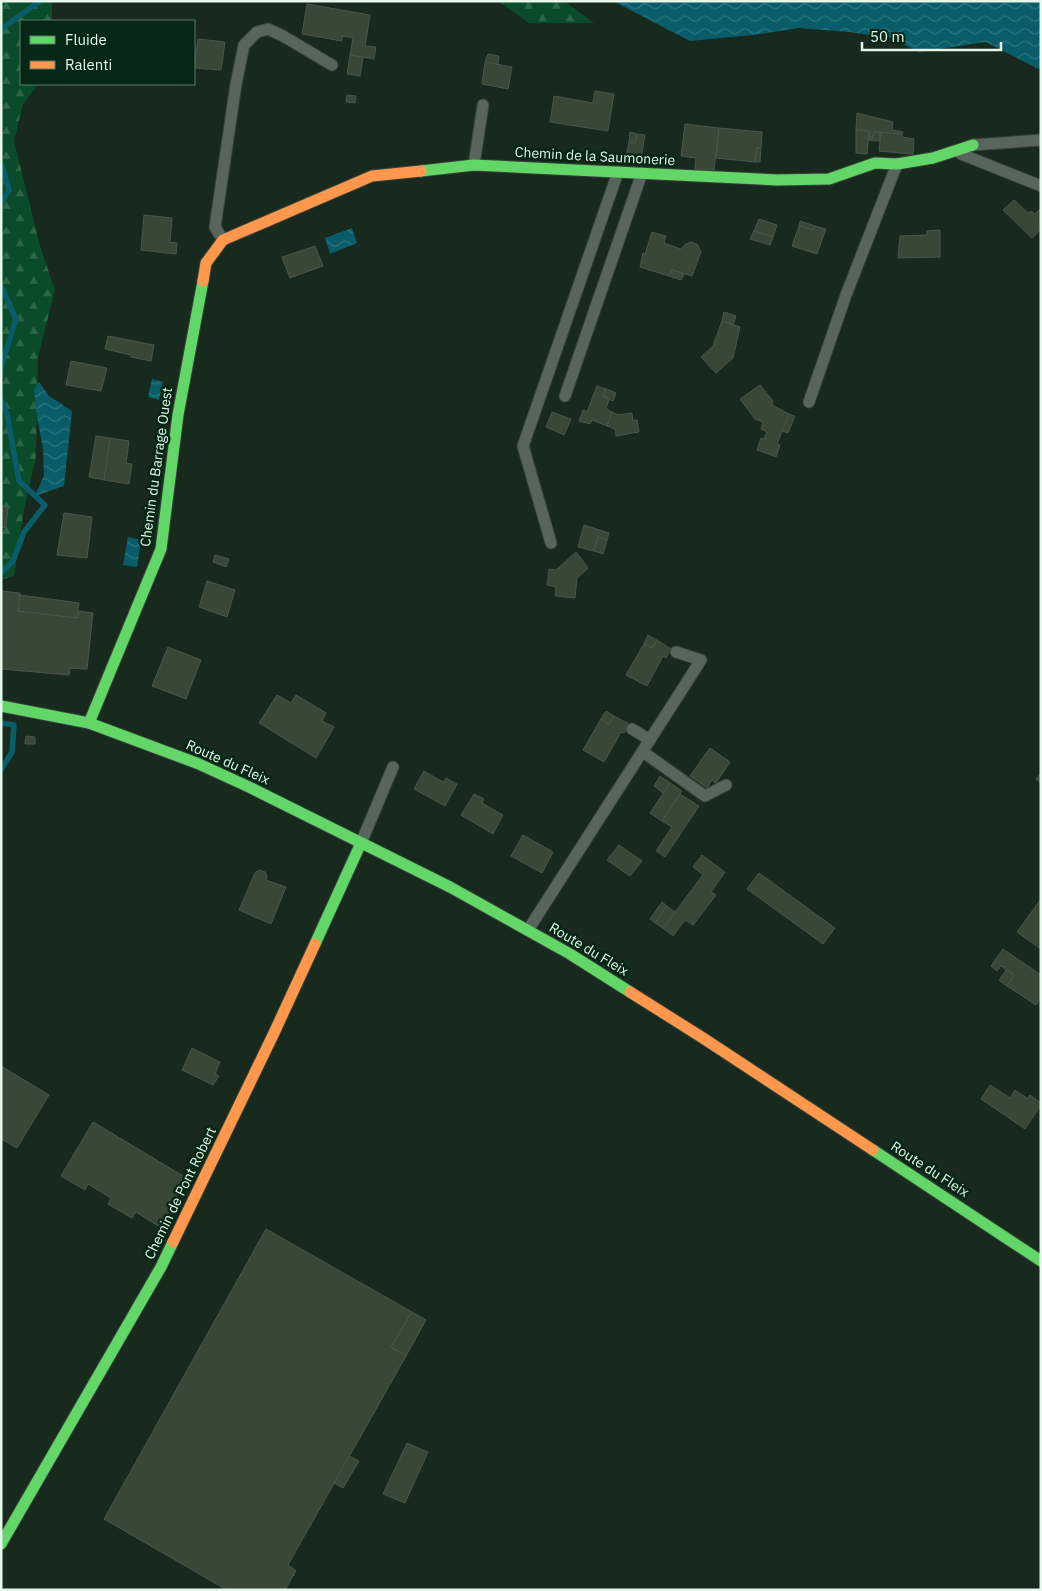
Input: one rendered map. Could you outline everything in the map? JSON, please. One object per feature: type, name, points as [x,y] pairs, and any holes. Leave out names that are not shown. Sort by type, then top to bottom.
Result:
[{"type":"street","name":"Chemin de la Saumonerie","points":[[223,240],[372,176],[474,165],[777,180],[829,179],[875,163],[897,164],[933,158],[973,145]]},
{"type":"street","name":"Chemin du Barrage Ouest","points":[[89,723],[161,549],[178,415],[206,263],[223,240]]},
{"type":"street","name":"Route du Fleix","points":[[1,706],[89,723],[199,764],[450,887],[570,954],[703,1038],[1041,1261]]},
{"type":"street","name":"Chemin de Pont Robert","points":[[1,1544],[161,1267],[278,1024],[361,843]]},
{"type":"lane","points":[[223,240],[215,228],[236,84],[244,45],[257,32],[268,29],[332,65]]},
{"type":"lane","points":[[474,165],[483,105]]},
{"type":"lane","points":[[973,145],[1041,140]]},
{"type":"lane","points":[[952,151],[1041,186]]},
{"type":"lane","points":[[809,402],[846,295],[897,164]]},
{"type":"lane","points":[[551,543],[523,446],[618,172]]},
{"type":"lane","points":[[565,396],[642,173]]},
{"type":"lane","points":[[528,930],[701,660],[676,652]]},
{"type":"lane","points":[[632,729],[650,740]]},
{"type":"lane","points":[[642,752],[705,796],[726,785]]},
{"type":"lane","points":[[361,843],[393,767]]},
{"type":"green space","points":[[1,1],[52,1],[52,20],[20,20],[20,85],[37,85],[23,104],[14,141],[40,246],[55,290],[38,357],[36,456],[24,510],[14,576],[1,580]]},
{"type":"green space","points":[[498,1],[564,1],[594,23],[529,23]]},
{"type":"water","points":[[613,1],[1041,1],[1041,68],[1038,69],[986,42],[919,52],[891,38],[799,28],[753,35],[690,41]]},
{"type":"water","points":[[352,228],[357,243],[330,254],[325,238]]},
{"type":"water","points":[[152,379],[163,382],[159,400],[148,397]]},
{"type":"water","points":[[39,382],[49,396],[72,411],[64,486],[35,496],[44,475],[43,449],[34,390]]},
{"type":"water","points":[[128,537],[141,540],[137,567],[123,565]]},
{"type":"building","points":[[307,4],[370,15],[365,46],[376,47],[374,59],[350,55],[353,38],[342,36],[342,41],[302,34]]},
{"type":"building","points":[[198,39],[225,42],[221,70],[195,68]]},
{"type":"building","points":[[488,54],[499,56],[498,65],[485,62]]},
{"type":"building","points":[[350,55],[363,57],[360,76],[347,74]]},
{"type":"building","points":[[485,62],[512,67],[508,89],[482,84]]},
{"type":"building","points":[[595,91],[614,94],[608,131],[550,122],[554,96],[593,103]]},
{"type":"building","points":[[347,95],[356,96],[355,103],[346,102]]},
{"type":"building","points":[[857,113],[893,122],[892,130],[903,132],[902,134],[874,132],[873,138],[869,137],[869,131],[856,130]]},
{"type":"building","points":[[685,124],[719,128],[714,170],[695,169],[696,158],[681,156]]},
{"type":"building","points":[[719,128],[762,132],[761,148],[757,148],[755,162],[716,158]]},
{"type":"building","points":[[856,130],[869,131],[867,154],[856,153]]},
{"type":"building","points":[[630,132],[637,134],[635,143],[629,142]]},
{"type":"building","points":[[874,132],[880,132],[880,141],[868,140],[869,137],[873,138]]},
{"type":"building","points":[[881,132],[902,134],[902,137],[914,139],[913,154],[879,151]]},
{"type":"building","points":[[637,134],[645,135],[641,159],[626,156],[629,142],[635,143]]},
{"type":"building","points":[[757,148],[761,148],[760,162],[755,162]]},
{"type":"building","points":[[1014,200],[1028,213],[1031,211],[1035,214],[1041,208],[1041,229],[1032,238],[1003,210]]},
{"type":"building","points":[[144,215],[172,218],[170,242],[177,243],[176,254],[141,250]]},
{"type":"building","points":[[759,219],[777,225],[773,237],[754,231]]},
{"type":"building","points":[[800,221],[815,226],[813,230],[799,226]]},
{"type":"building","points":[[799,226],[813,230],[815,226],[826,229],[817,254],[792,246]]},
{"type":"building","points":[[940,230],[940,257],[898,258],[900,236],[927,235],[927,231]]},
{"type":"building","points":[[754,231],[773,237],[770,245],[750,239]]},
{"type":"building","points":[[652,232],[666,236],[664,243],[681,249],[691,242],[697,244],[701,252],[692,276],[672,270],[669,276],[640,267],[643,253],[645,254]]},
{"type":"building","points":[[315,246],[323,266],[290,278],[282,257]]},
{"type":"building","points":[[672,270],[684,274],[681,280],[669,276]]},
{"type":"building","points":[[724,312],[736,316],[733,325],[722,321]]},
{"type":"building","points":[[722,321],[740,327],[733,358],[716,373],[701,357],[713,346]]},
{"type":"building","points":[[108,336],[154,345],[151,361],[105,349]]},
{"type":"building","points":[[71,361],[107,368],[101,391],[66,385]]},
{"type":"building","points":[[760,385],[773,401],[772,405],[789,414],[777,444],[780,445],[776,457],[757,450],[761,438],[764,439],[767,432],[761,429],[763,422],[755,419],[740,399]]},
{"type":"building","points":[[597,386],[606,389],[603,396],[609,399],[606,409],[612,412],[607,426],[592,420],[590,424],[579,421],[583,410],[587,412]]},
{"type":"building","points":[[606,389],[616,393],[613,401],[603,396]]},
{"type":"building","points":[[552,412],[571,419],[564,435],[546,427]]},
{"type":"building","points":[[612,412],[618,415],[632,413],[633,421],[637,420],[639,432],[616,436],[615,429],[607,426]]},
{"type":"building","points":[[789,414],[795,416],[788,433],[782,431]]},
{"type":"building","points":[[96,436],[110,438],[104,480],[89,477]]},
{"type":"building","points":[[110,438],[129,441],[126,463],[132,464],[129,484],[104,480]]},
{"type":"building","points":[[1,506],[8,507],[6,528],[1,527]]},
{"type":"building","points":[[64,513],[92,517],[87,558],[57,555]]},
{"type":"building","points":[[584,525],[609,533],[607,540],[598,537],[594,551],[578,547]]},
{"type":"building","points":[[598,537],[607,540],[603,554],[594,551]]},
{"type":"building","points":[[576,552],[588,568],[577,578],[575,598],[555,596],[556,587],[547,585],[549,569],[556,570]]},
{"type":"building","points":[[215,555],[229,559],[226,567],[213,562]]},
{"type":"building","points":[[207,581],[235,590],[227,617],[199,607]]},
{"type":"building","points":[[1,591],[20,593],[18,611],[77,618],[78,611],[93,613],[87,669],[70,668],[69,675],[1,669]]},
{"type":"building","points":[[20,595],[79,603],[77,618],[18,611]]},
{"type":"building","points":[[648,635],[657,640],[652,648],[644,644]]},
{"type":"building","points":[[657,640],[671,649],[666,658],[663,656],[647,686],[626,675],[644,644],[652,648]]},
{"type":"building","points":[[168,647],[201,660],[186,699],[152,686]]},
{"type":"building","points":[[277,695],[291,703],[296,695],[326,713],[322,721],[334,727],[316,758],[259,723]]},
{"type":"building","points":[[606,711],[614,716],[609,724],[601,719]]},
{"type":"building","points":[[614,716],[629,724],[624,733],[621,732],[604,762],[583,750],[601,719],[609,724]]},
{"type":"building","points":[[26,736],[35,737],[35,744],[25,744]]},
{"type":"building","points":[[710,748],[730,762],[716,783],[712,780],[707,788],[690,776]]},
{"type":"building","points":[[424,771],[443,782],[446,778],[457,784],[445,806],[414,789]]},
{"type":"building","points":[[1041,773],[1041,783],[1036,779]]},
{"type":"building","points":[[660,776],[670,783],[663,793],[654,786]]},
{"type":"building","points":[[670,783],[682,791],[662,821],[650,813]]},
{"type":"building","points":[[474,794],[484,799],[482,803],[503,815],[493,834],[461,815]]},
{"type":"building","points":[[680,794],[699,806],[665,857],[656,851],[672,827],[662,821]]},
{"type":"building","points":[[523,835],[553,852],[542,873],[511,856]]},
{"type":"building","points":[[619,845],[642,861],[630,876],[607,860]]},
{"type":"building","points":[[702,855],[725,872],[711,892],[716,895],[693,925],[685,920],[673,936],[663,928],[703,875],[693,867]]},
{"type":"building","points":[[259,870],[265,872],[267,875],[266,880],[286,887],[271,924],[239,910],[255,873]]},
{"type":"building","points":[[759,873],[835,928],[823,944],[747,889]]},
{"type":"building","points":[[1041,899],[1041,949],[1017,932]]},
{"type":"building","points":[[662,902],[667,906],[655,923],[650,919]]},
{"type":"building","points":[[667,906],[675,912],[663,928],[655,923]]},
{"type":"building","points":[[1003,949],[1041,975],[1041,998],[1036,1005],[1007,986],[1014,975],[1001,966],[997,971],[991,966]]},
{"type":"building","points":[[1006,970],[1014,975],[1007,986],[999,980]]},
{"type":"building","points":[[192,1048],[220,1062],[215,1074],[219,1076],[213,1085],[182,1070]]},
{"type":"building","points":[[1,1066],[49,1095],[17,1148],[1,1139]]},
{"type":"building","points":[[990,1085],[1010,1098],[1015,1090],[1027,1098],[1030,1095],[1041,1103],[1025,1129],[981,1099]]},
{"type":"building","points":[[93,1122],[188,1179],[160,1227],[136,1212],[132,1218],[108,1204],[111,1198],[88,1184],[85,1190],[61,1176]]},
{"type":"building","points":[[266,1229],[412,1312],[391,1347],[406,1356],[288,1565],[296,1571],[285,1590],[227,1590],[104,1519]]},
{"type":"building","points":[[412,1312],[426,1320],[406,1356],[391,1347]]},
{"type":"building","points":[[407,1443],[428,1452],[405,1503],[383,1494]]},
{"type":"building","points":[[349,1456],[359,1461],[343,1488],[334,1483]]},
{"type":"waterway","points":[[1,29],[40,1]]},
{"type":"waterway","points":[[1,163],[9,190],[1,204]]},
{"type":"waterway","points":[[1,286],[16,319],[1,367]]},
{"type":"waterway","points":[[1,400],[7,414],[19,481],[45,505],[24,532],[13,561],[1,573]]},
{"type":"waterway","points":[[1,723],[14,725],[12,752],[1,770]]},
{"type":"traffic: fast","points":[[421,171],[474,165],[777,180],[829,179],[875,163],[897,164],[933,158],[973,145]]},
{"type":"traffic: fast","points":[[89,723],[161,549],[178,415],[203,281]]},
{"type":"traffic: fast","points":[[1,706],[89,723],[199,764],[450,887],[570,954],[630,992]]},
{"type":"traffic: fast","points":[[315,944],[361,843]]},
{"type":"traffic: fast","points":[[873,1150],[1041,1261]]},
{"type":"traffic: fast","points":[[1,1544],[161,1267],[173,1242]]},
{"type":"traffic: slow","points":[[203,281],[206,263],[223,240],[372,176],[421,171]]},
{"type":"traffic: slow","points":[[173,1242],[315,944]]},
{"type":"traffic: slow","points":[[630,992],[873,1150]]}]
